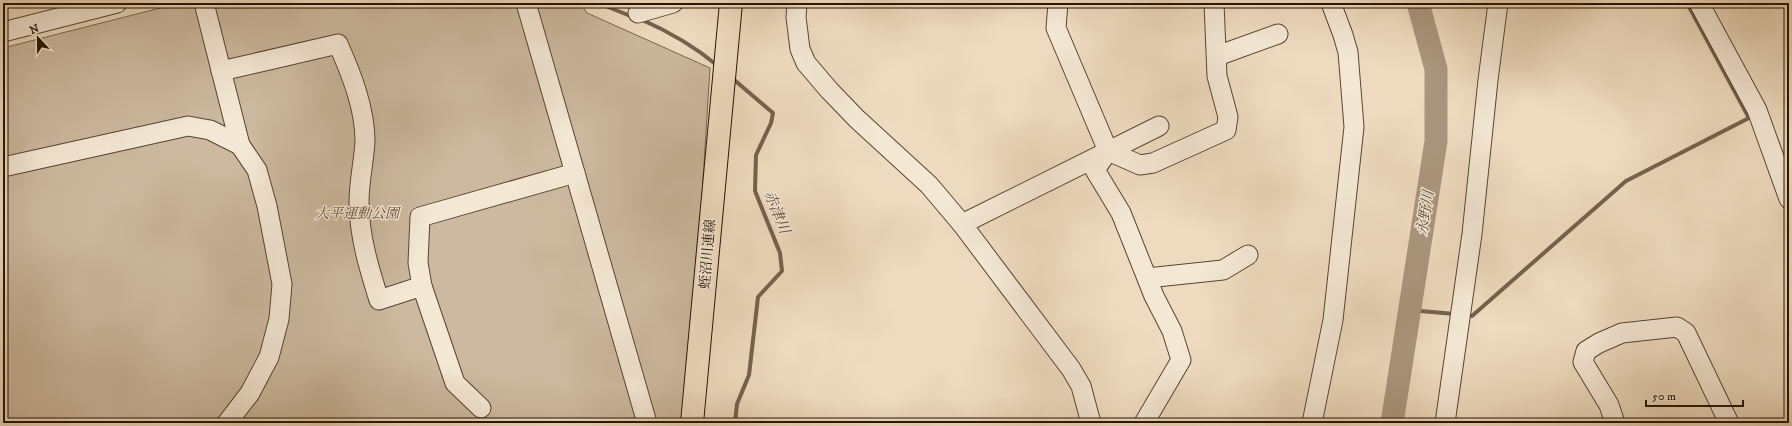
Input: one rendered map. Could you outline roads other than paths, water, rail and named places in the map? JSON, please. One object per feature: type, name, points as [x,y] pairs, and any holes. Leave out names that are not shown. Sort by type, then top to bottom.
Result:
[{"type":"main road","name":"蛭沼川連線","points":[[692,423],[731,3]]},
{"type":"street","points":[[3,32],[117,3]]},
{"type":"street","points":[[204,3],[240,145],[257,170],[268,214],[282,284],[279,319],[269,357],[250,393],[227,423]]},
{"type":"street","points":[[526,3],[648,423]]},
{"type":"street","points":[[638,13],[674,3]]},
{"type":"street","points":[[797,3],[796,17],[800,49],[806,63],[857,119],[929,185],[962,224],[1071,368],[1081,386],[1091,423]]},
{"type":"street","points":[[1058,3],[1056,28],[1108,151],[1140,165],[1153,163],[1226,130],[1228,117],[1217,76],[1214,3]]},
{"type":"street","points":[[1312,423],[1333,320],[1354,127],[1348,52],[1331,3]]},
{"type":"street","points":[[1445,423],[1472,234],[1486,95],[1498,3]]},
{"type":"street","points":[[1699,3],[1757,110],[1789,199]]},
{"type":"street","points":[[1217,56],[1278,34]]},
{"type":"street","points":[[221,71],[338,44],[347,63],[361,113],[364,141],[359,202],[362,236],[379,300],[422,286]]},
{"type":"street","points":[[3,167],[188,126],[210,130],[240,145]]},
{"type":"street","points":[[962,224],[1159,126]]},
{"type":"street","points":[[1108,151],[1095,170],[1120,213],[1146,278],[1172,331],[1181,360],[1144,423]]},
{"type":"street","points":[[481,408],[455,383],[422,286],[418,263],[420,217],[576,173]]},
{"type":"street","points":[[1146,278],[1223,270],[1248,256]]},
{"type":"street","points":[[1615,423],[1610,405],[1583,362],[1586,351],[1599,343],[1622,333],[1677,327],[1686,333],[1729,423]]},
{"type":"waterway","name":"赤津川","points":[[598,3],[633,17]]},
{"type":"waterway","name":"永野川","points":[[1392,423],[1436,141],[1436,69],[1418,3]]},
{"type":"waterway","points":[[1466,315],[1472,316],[1626,181],[1749,118],[1687,3]]},
{"type":"waterway","name":"赤津川","points":[[640,19],[661,29],[700,52],[718,66]]},
{"type":"waterway","name":"赤津川","points":[[732,78],[773,113],[771,123],[756,155],[755,191],[780,253],[782,271],[758,297],[749,375],[737,404],[735,423]]},
{"type":"waterway","points":[[1409,310],[1455,314]]},
{"type":"park label","name":"大平運動公園","points":[[357,213]]}]
